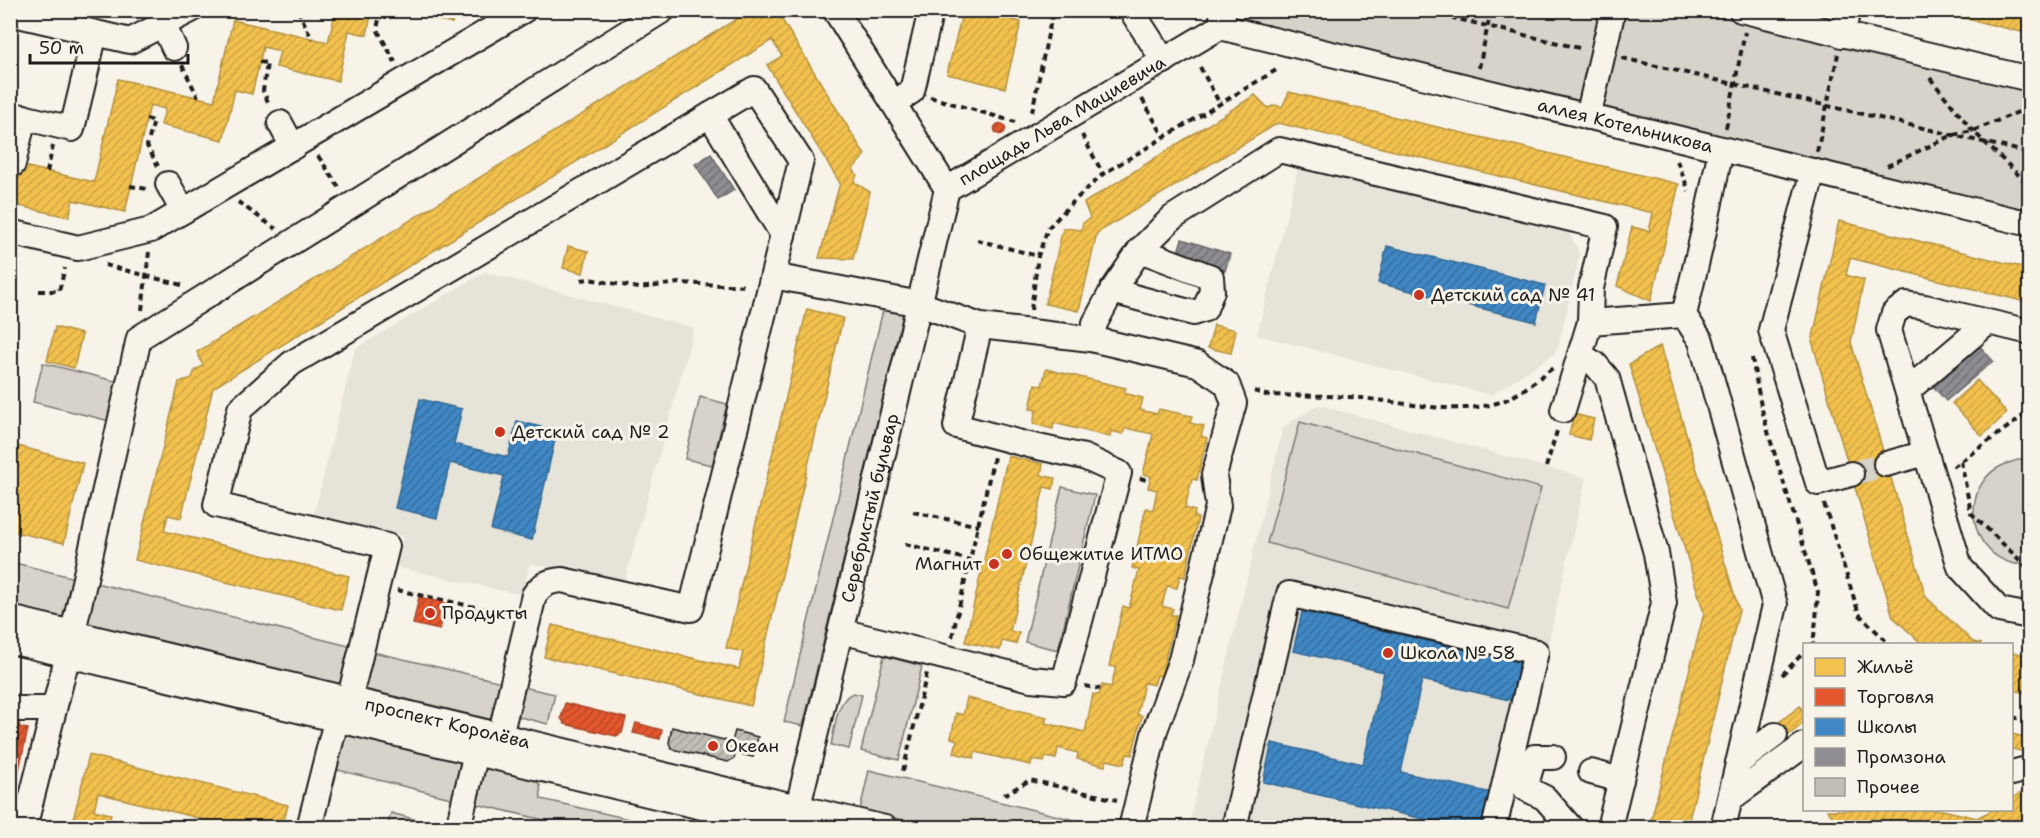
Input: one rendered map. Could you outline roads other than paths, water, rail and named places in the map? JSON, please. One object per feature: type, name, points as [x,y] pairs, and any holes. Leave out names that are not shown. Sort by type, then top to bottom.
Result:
[{"type":"street","points":[[10,13],[130,41],[191,10]]},
{"type":"street","name":"площадь Льва Мациевича","points":[[835,10],[903,97],[947,189],[1164,61],[1215,17]]},
{"type":"street","points":[[903,97],[931,10]]},
{"type":"street","points":[[1131,10],[1164,61]]},
{"type":"street","points":[[1588,117],[1613,10]]},
{"type":"street","points":[[1842,35],[1848,10]]},
{"type":"street","points":[[1746,11],[2030,80]]},
{"type":"street","points":[[10,232],[74,247],[151,230],[299,143],[401,73],[518,12]]},
{"type":"street","points":[[24,828],[70,644],[139,338],[648,14]]},
{"type":"street","name":"аллея Котельникова","points":[[1215,17],[1474,89],[2030,224]]},
{"type":"street","points":[[163,24],[174,48]]},
{"type":"street","points":[[13,164],[17,116],[72,129],[95,33]]},
{"type":"street","points":[[309,828],[387,546],[216,505],[240,409],[292,363],[754,89],[801,161],[691,609],[562,580],[550,581],[540,587],[534,595],[488,744],[458,828]]},
{"type":"street","points":[[710,115],[783,235]]},
{"type":"street","points":[[280,123],[299,143]]},
{"type":"street","points":[[1721,149],[1684,315],[1701,341],[1775,605],[1723,828]]},
{"type":"street","points":[[1091,339],[1095,323],[1112,291],[1140,250],[1172,219],[1280,150],[1605,227],[1591,288],[1590,322],[1563,410]]},
{"type":"street","points":[[1813,171],[1771,330],[1818,483],[1851,474]]},
{"type":"street","points":[[168,184],[183,211]]},
{"type":"street","name":"Серебристый бульвар","points":[[794,821],[947,189]]},
{"type":"street","points":[[1112,291],[1193,312],[1205,309],[1212,291],[1211,277],[1140,250]]},
{"type":"street","points":[[772,282],[920,304],[980,326],[1091,339],[1198,364],[1227,384],[1233,403],[1214,475],[1218,506],[1181,660],[1155,730],[1134,816]]},
{"type":"street","points":[[2030,332],[1906,304],[1894,313],[1889,330],[1960,567],[1999,610],[2030,616]]},
{"type":"street","points":[[1590,322],[1684,315]]},
{"type":"street","points":[[1908,390],[1987,323]]},
{"type":"street","points":[[841,631],[1031,679],[1064,682],[1119,473],[1084,457],[956,426],[980,326]]},
{"type":"street","points":[[1580,355],[1595,364],[1607,378],[1656,553],[1664,603],[1610,828]]},
{"type":"street","points":[[1886,464],[1926,453]]},
{"type":"street","points":[[1234,828],[1289,594],[1536,652],[1494,828]]},
{"type":"street","name":"проспект Королёва","points":[[10,618],[70,644]]},
{"type":"street","name":"проспект Королёва","points":[[10,640],[70,644],[488,744],[794,821],[885,828]]},
{"type":"street","points":[[10,709],[54,709]]},
{"type":"street","points":[[1738,763],[1775,735]]},
{"type":"street","points":[[1730,799],[1803,746]]},
{"type":"street","points":[[1553,758],[1534,757],[1526,788],[1545,798],[1571,828]]},
{"type":"street","points":[[2013,773],[2030,768]]},
{"type":"street","points":[[1591,772],[1621,780]]},
{"type":"tunnel","points":[[1851,474],[1886,464]]},
{"type":"place","name":"Детский сад № 41","points":[[1419,295]]},
{"type":"place","name":"Детский сад № 2","points":[[500,432]]},
{"type":"place","name":"Общежитие ИТМО","points":[[1007,554]]},
{"type":"place","name":"Магнит","points":[[994,564]]},
{"type":"place","name":"Продукты","points":[[430,613]]},
{"type":"place","name":"Школа № 58","points":[[1388,653]]},
{"type":"place","name":"Океан","points":[[713,746]]}]
